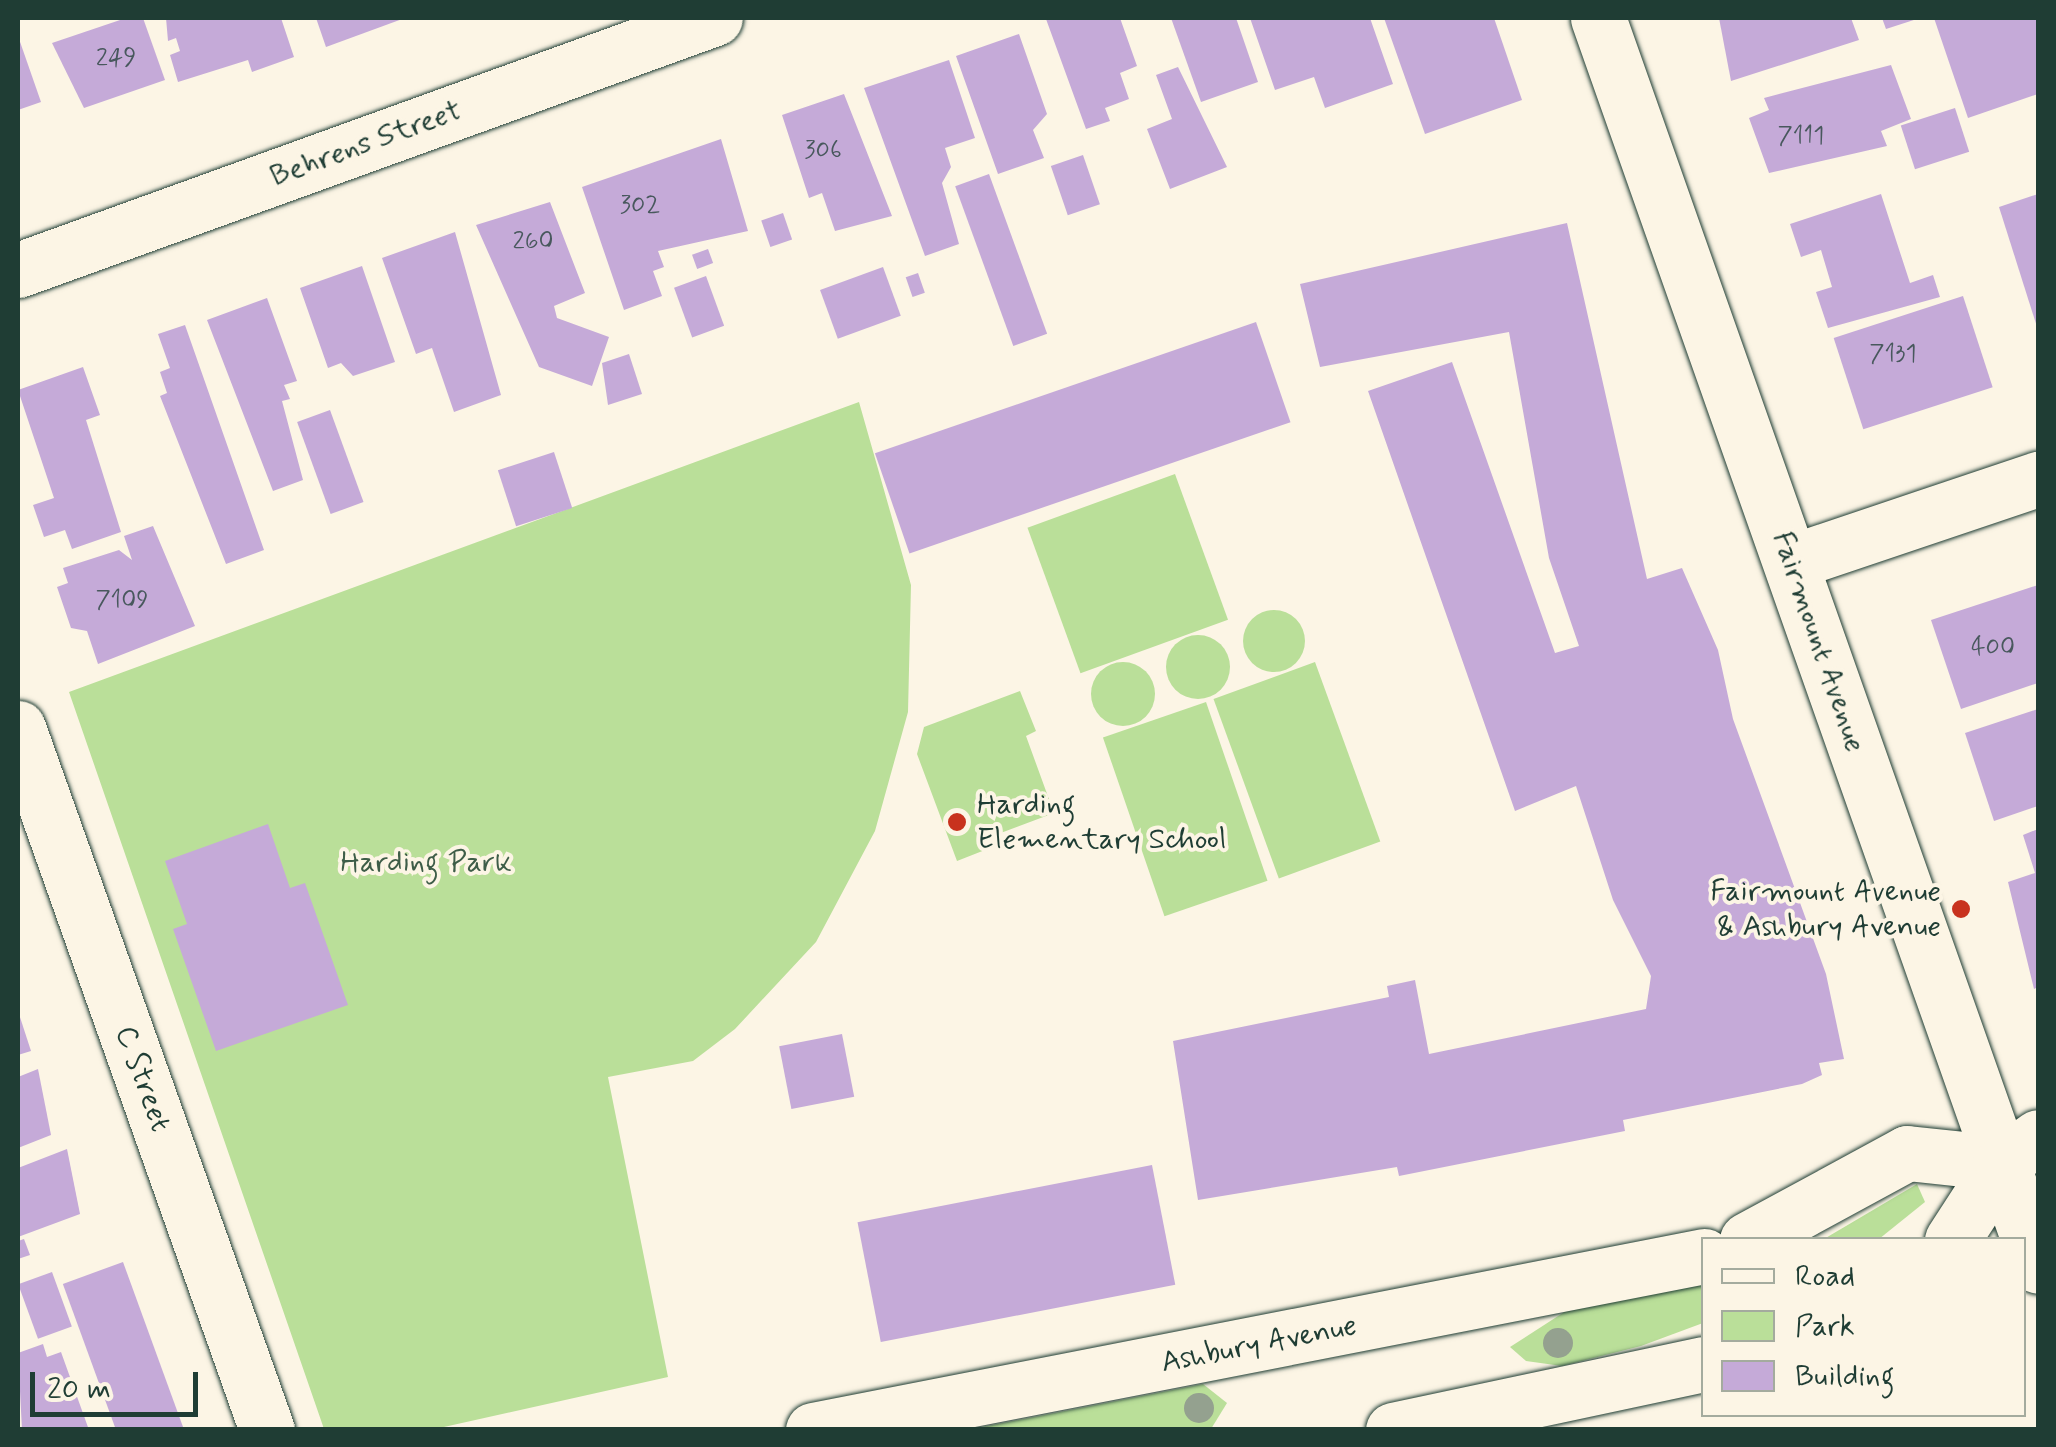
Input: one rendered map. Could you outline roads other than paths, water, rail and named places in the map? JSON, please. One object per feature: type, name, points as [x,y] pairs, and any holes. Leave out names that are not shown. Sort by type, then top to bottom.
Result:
[{"type":"street","name":"Behrens Street","points":[[18,270],[714,18]]},
{"type":"street","name":"Fairmount Avenue","points":[[1598,18],[1791,562],[2020,1150],[2038,1266]]},
{"type":"street","points":[[1791,562],[2038,479]]},
{"type":"street","name":"C Street","points":[[18,728],[267,1430]]},
{"type":"street","points":[[1753,1237],[1907,1153],[2020,1150]]},
{"type":"street","points":[[1954,1237],[2020,1150]]},
{"type":"street","name":"Ashbury Avenue","points":[[814,1430],[1701,1257]]},
{"type":"street","points":[[1393,1430],[1701,1365]]},
{"type":"place","name":"Harding Elementary School","points":[[957,822]]},
{"type":"place","name":"Fairmount Avenue & Ashbury Avenue","points":[[1961,909]]},
{"type":"park label","name":"Harding Park","points":[[426,863]]}]
